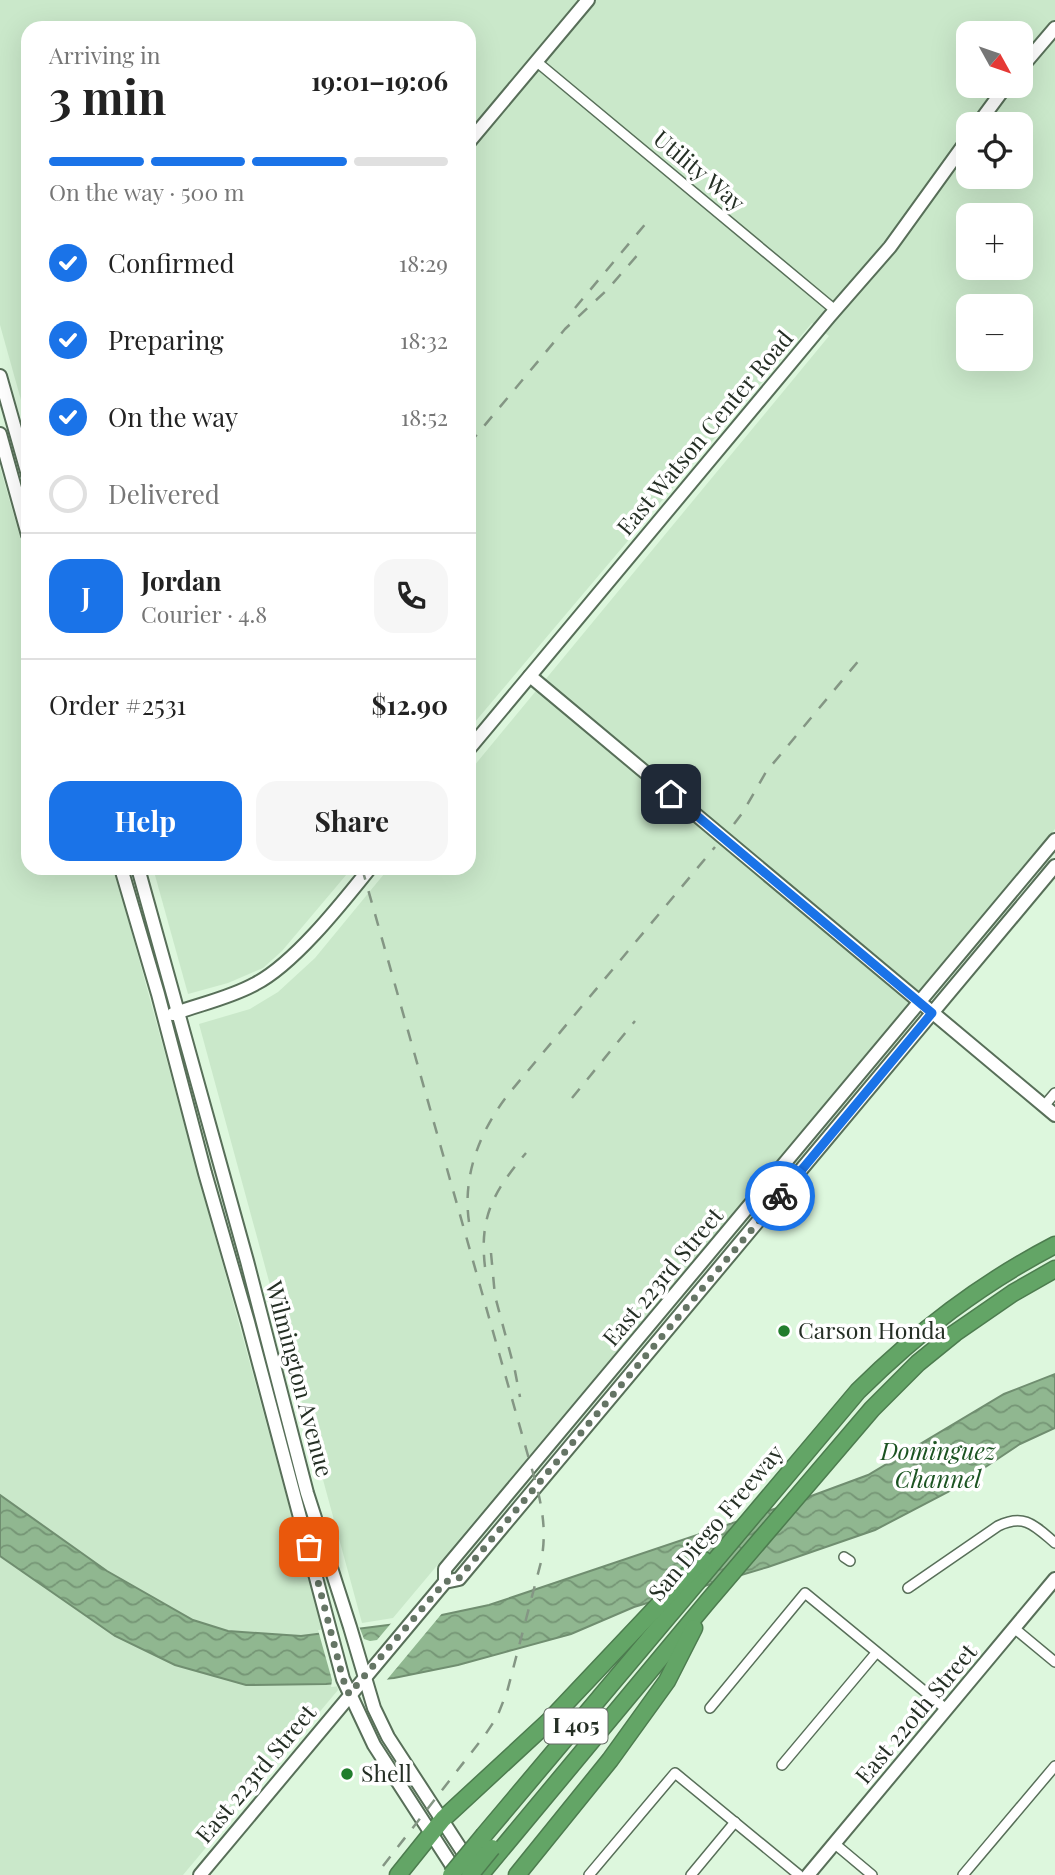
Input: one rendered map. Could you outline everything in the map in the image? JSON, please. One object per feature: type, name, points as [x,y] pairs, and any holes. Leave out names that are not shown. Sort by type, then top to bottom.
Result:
[{"type":"highway","name":"San Diego Freeway","points":[[479,1875],[490,1846],[667,1616],[858,1391],[919,1334],[981,1287],[1055,1245]]},
{"type":"highway","points":[[794,1489],[854,1408],[929,1337],[993,1290],[1055,1254]]},
{"type":"highway","points":[[461,1875],[490,1846],[695,1607],[843,1428],[911,1358],[997,1293],[1055,1261]]},
{"type":"highway","name":"San Diego Freeway","points":[[452,1875],[490,1846],[794,1489],[872,1409],[918,1363],[955,1333],[1013,1293],[1055,1269]]},
{"type":"highway","points":[[398,1875],[443,1819],[548,1722],[685,1577],[741,1529]]},
{"type":"highway","points":[[517,1875],[610,1760],[667,1681],[695,1607]]},
{"type":"highway","points":[[470,1875],[490,1846]]},
{"type":"main road","points":[[476,134],[588,0]]},
{"type":"main road","points":[[1033,54],[1055,28]]},
{"type":"main road","name":"East Watson Center Road","points":[[476,741],[890,247],[956,156]]},
{"type":"main road","points":[[0,376],[21,450]]},
{"type":"main road","points":[[0,434],[21,510]]},
{"type":"main road","points":[[530,676],[1055,1115]]},
{"type":"main road","name":"East 223rd Street","points":[[445,1582],[445,1569],[1055,840]]},
{"type":"main road","name":"East 223rd Street","points":[[200,1875],[416,1615],[445,1582],[459,1578],[1055,866]]},
{"type":"main road","name":"Wilmington Avenue","points":[[123,875],[248,1322],[349,1698],[374,1745],[461,1875]]},
{"type":"main road","name":"Wilmington Avenue","points":[[140,875],[307,1493],[371,1698],[388,1737],[479,1875]]},
{"type":"main road","points":[[164,1017],[257,984],[283,964],[311,936],[364,875]]},
{"type":"main road","points":[[248,1322],[261,1318]]},
{"type":"main road","name":"East 220th Street","points":[[808,1875],[1055,1579]]},
{"type":"main road","points":[[398,1781],[412,1774]]},
{"type":"street","name":"Utility Way","points":[[537,62],[835,310]]},
{"type":"street","points":[[1044,1106],[1055,1093]]},
{"type":"street","points":[[908,1588],[1009,1521],[1019,1519],[1027,1522],[1055,1543]]},
{"type":"street","points":[[710,1708],[805,1594],[946,1710]]},
{"type":"street","points":[[1014,1628],[1055,1662]]},
{"type":"street","points":[[782,1765],[876,1653]]},
{"type":"street","points":[[964,1875],[1055,1766]]},
{"type":"street","points":[[589,1875],[675,1773],[799,1875]]},
{"type":"street","points":[[691,1875],[735,1822]]},
{"type":"street","points":[[835,1844],[872,1875]]},
{"type":"shaded area","points":[[0,0],[1055,0],[1055,829],[393,1618],[362,1623],[199,1024],[250,1009],[278,992],[315,958],[383,875],[476,875],[476,764],[829,336],[812,323],[476,721],[476,21],[21,21],[21,400],[0,325]]},
{"type":"shaded area","points":[[0,467],[21,540],[21,875],[116,875],[338,1690],[183,1875],[0,1875]]},
{"type":"shaded area","points":[[155,875],[346,875],[282,951],[263,968],[228,983],[188,994]]},
{"type":"water","name":"Dominguez Channel","points":[[1055,1374],[1055,1428],[1020,1444],[948,1492],[875,1530],[768,1567],[634,1607],[571,1634],[458,1665],[394,1678],[326,1684],[246,1685],[175,1665],[115,1636],[0,1556],[0,1495],[107,1571],[193,1620],[228,1631],[301,1636],[404,1623],[489,1605],[868,1475],[1004,1394]]},
{"type":"pier","points":[[444,1611],[385,1682],[331,1687],[332,1680],[318,1630],[359,1626],[364,1639],[377,1640],[393,1621]]},
{"type":"railway","points":[[575,308],[647,222]]},
{"type":"railway","points":[[476,436],[565,329],[607,290],[641,251]]},
{"type":"railway","points":[[734,824],[766,772],[865,653]]},
{"type":"railway","points":[[469,1222],[468,1186],[471,1169],[483,1136],[500,1105],[715,847]]},
{"type":"railway","points":[[364,875],[535,1480],[544,1533],[541,1562],[507,1692],[497,1717],[376,1875]]},
{"type":"railway","points":[[572,1098],[635,1021]]},
{"type":"railway","points":[[485,1267],[484,1233],[491,1205],[505,1180],[526,1153]]},
{"type":"railway","points":[[491,1253],[495,1296],[520,1397]]},
{"type":"way so far","points":[[309,1547],[349,1694],[445,1582],[459,1578],[780,1196]]},
{"type":"place","name":"Carson Honda","points":[[784,1331]]},
{"type":"place","name":"Shell","points":[[347,1774]]},
{"type":"route","points":[[671,794],[932,1013],[780,1196]]}]
